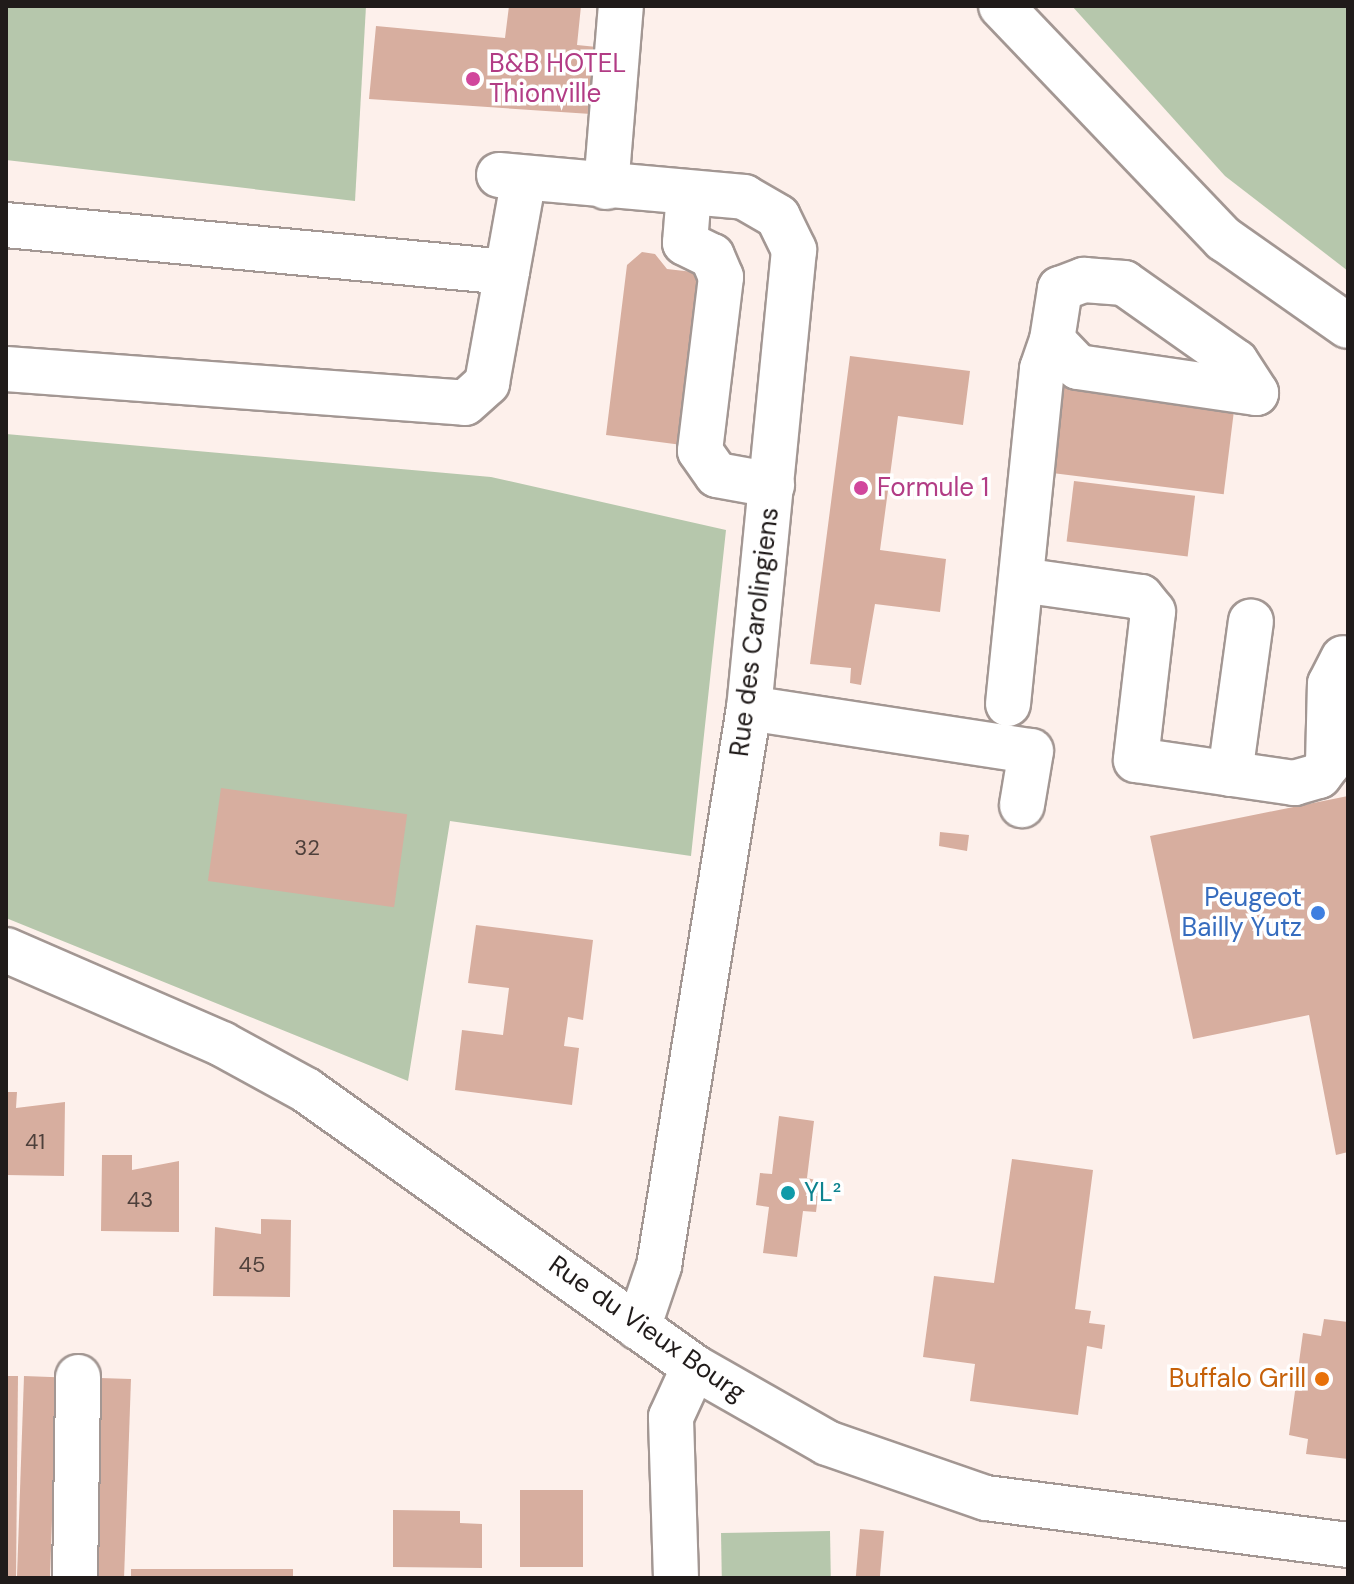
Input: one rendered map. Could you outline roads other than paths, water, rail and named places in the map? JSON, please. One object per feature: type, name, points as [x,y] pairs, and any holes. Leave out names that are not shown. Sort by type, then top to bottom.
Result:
[{"type":"main road","points":[[606,187],[621,6]]},
{"type":"main road","points":[[1001,6],[1224,239],[1348,326]]},
{"type":"main road","name":"Rue des Carolingiens","points":[[507,272],[511,176],[606,187],[744,197],[778,217],[794,250],[749,708],[659,1266],[638,1328]]},
{"type":"main road","points":[[689,193],[685,243],[712,256],[721,277],[700,451],[717,475],[772,485]]},
{"type":"main road","points":[[6,225],[507,272],[487,383],[465,403],[6,369]]},
{"type":"main road","points":[[1008,704],[1042,369],[1052,340]]},
{"type":"main road","points":[[1021,580],[1141,597],[1153,612],[1136,760],[1294,783],[1319,776],[1328,764],[1330,684],[1343,658]]},
{"type":"main road","points":[[1230,774],[1251,621]]},
{"type":"main road","points":[[749,708],[1031,751],[1022,805]]},
{"type":"main road","name":"Rue du Vieux Bourg","points":[[6,950],[222,1044],[306,1090],[694,1367],[827,1443],[986,1498],[1348,1545]]},
{"type":"main road","points":[[676,1578],[671,1417],[694,1367]]},
{"type":"main road","points":[[75,1578],[78,1377]]},
{"type":"place","name":"B&B HOTEL Thionville","points":[[473,79]]},
{"type":"place","name":"Formule 1","points":[[861,488]]},
{"type":"place","name":"Peugeot Bailly Yutz","points":[[1318,913]]},
{"type":"place","name":"YL²","points":[[788,1193]]},
{"type":"place","name":"Buffalo Grill","points":[[1322,1379]]}]
